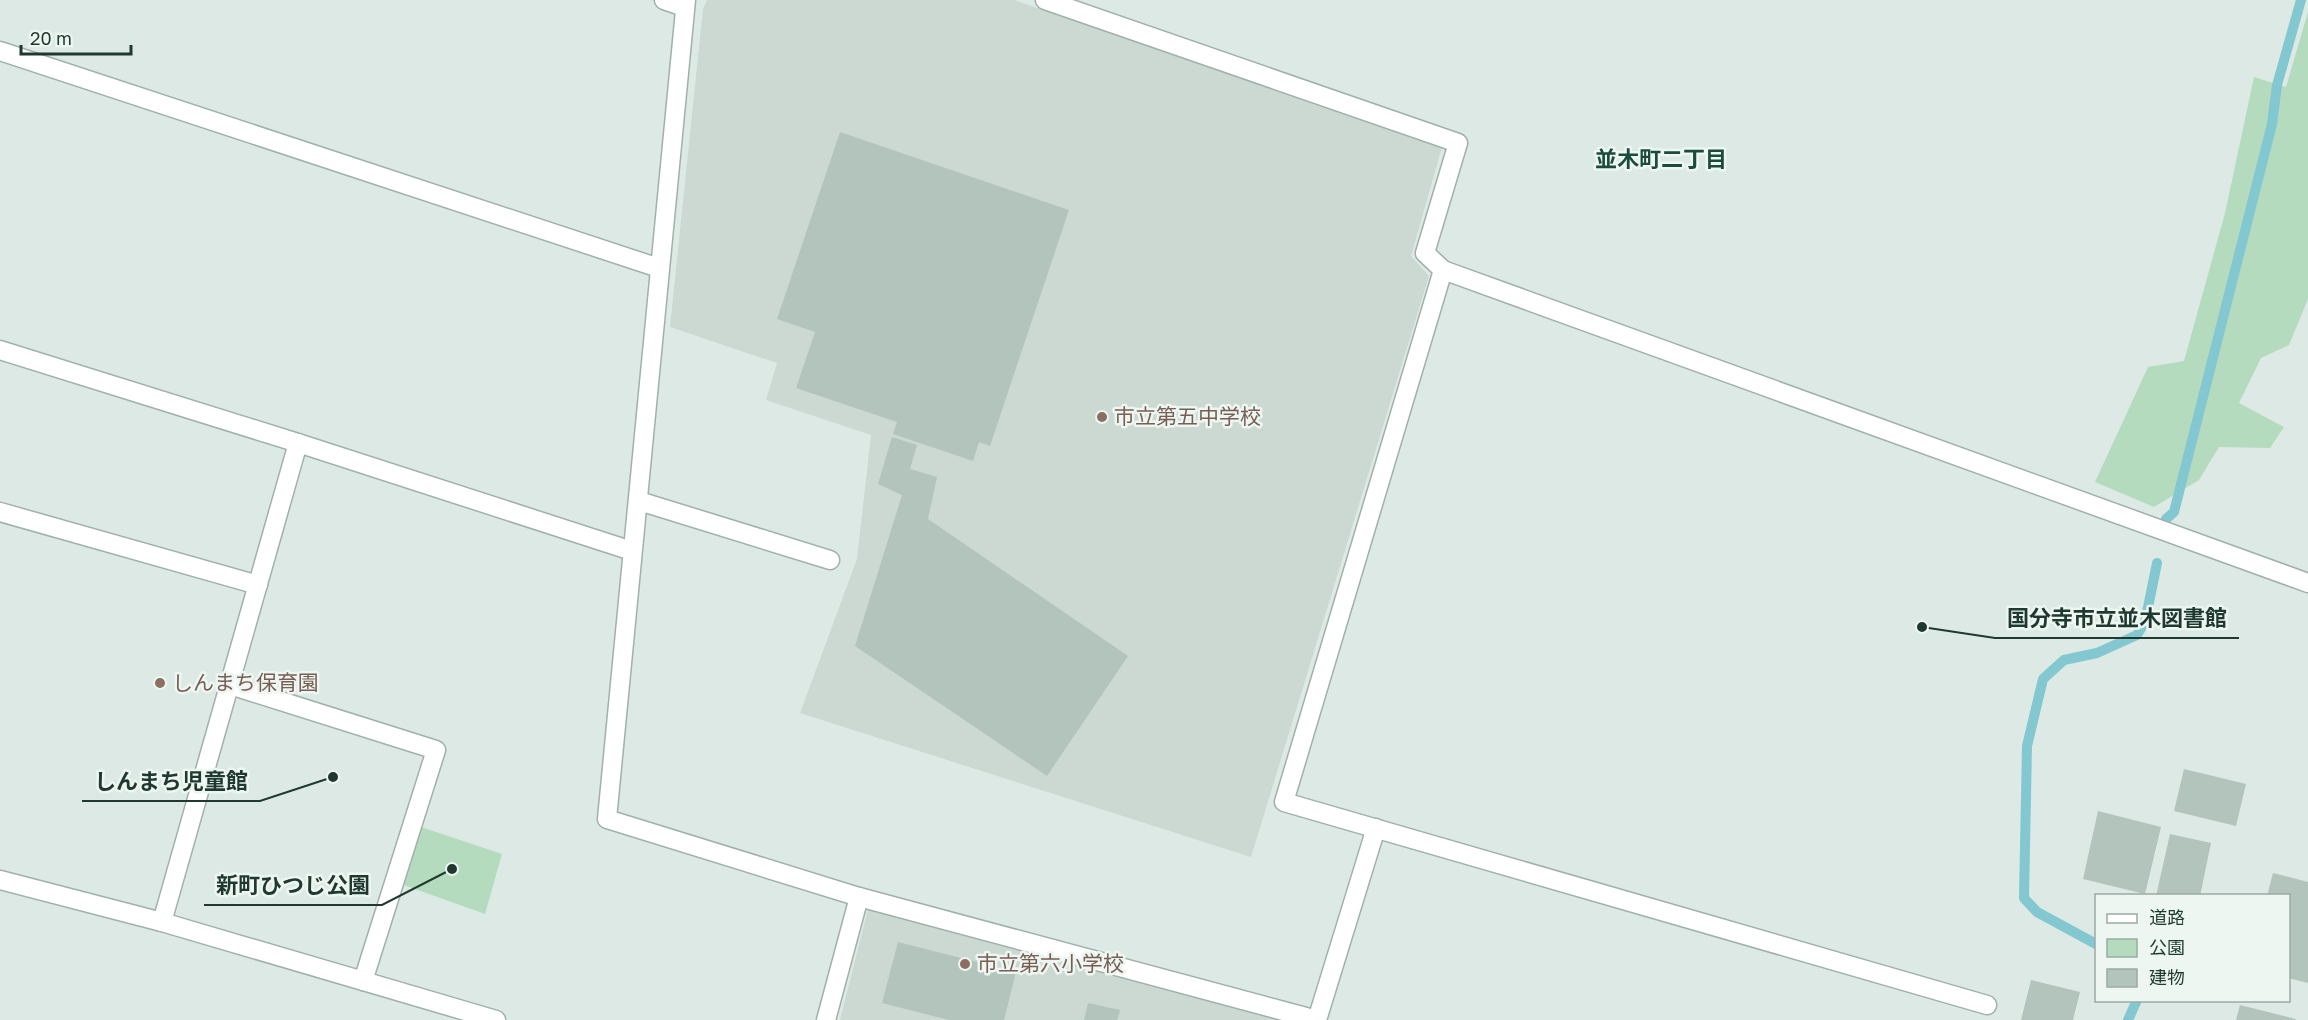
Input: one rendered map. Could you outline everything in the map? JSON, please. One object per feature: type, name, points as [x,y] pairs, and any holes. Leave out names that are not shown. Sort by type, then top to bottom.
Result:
[{"type":"street","points":[[664,0],[685,4],[607,819],[859,897],[1317,1020],[1376,828]]},
{"type":"street","points":[[1045,0],[1458,143],[1425,253],[1443,270],[2308,583]]},
{"type":"street","points":[[0,51],[659,268]]},
{"type":"street","points":[[1443,270],[1284,802],[1988,1005]]},
{"type":"street","points":[[0,350],[632,551]]},
{"type":"street","points":[[162,922],[298,443]]},
{"type":"street","points":[[639,501],[830,560]]},
{"type":"street","points":[[0,512],[258,585]]},
{"type":"street","points":[[230,685],[436,750],[363,981]]},
{"type":"street","points":[[0,880],[162,922],[496,1020]]},
{"type":"street","points":[[826,1020],[859,897]]},
{"type":"shaded area","name":"市立第五中学校","points":[[707,0],[1014,0],[1442,147],[1411,256],[1429,276],[1251,857],[800,713],[857,559],[871,435],[766,400],[777,363],[670,327],[703,9]]},
{"type":"shaded area","name":"市立第六小学校","points":[[868,909],[1284,1020],[840,1020]]},
{"type":"green space","points":[[2308,12],[2308,299],[2289,345],[2261,358],[2239,403],[2284,427],[2270,448],[2219,447],[2199,480],[2154,507],[2095,482],[2148,367],[2184,361],[2225,213],[2254,77],[2286,87]]},
{"type":"green space","points":[[418,826],[502,854],[485,914],[401,884]]},
{"type":"building","points":[[840,132],[1069,210],[990,446],[979,442],[973,461],[893,434],[897,422],[796,388],[815,332],[777,319]]},
{"type":"building","points":[[892,437],[917,445],[910,469],[937,477],[928,519],[1128,656],[1047,776],[855,646],[902,495],[878,484]]},
{"type":"building","points":[[2184,769],[2246,784],[2236,826],[2174,811]]},
{"type":"building","points":[[2098,811],[2161,827],[2145,894],[2083,879]]},
{"type":"building","points":[[2170,834],[2211,843],[2200,894],[2156,894]]},
{"type":"building","points":[[2273,873],[2308,882],[2308,983],[2290,978],[2290,894],[2268,894]]},
{"type":"building","points":[[898,942],[1016,972],[1004,1020],[949,1020],[882,1003]]},
{"type":"building","points":[[2031,980],[2080,992],[2073,1020],[2021,1020]]},
{"type":"building","points":[[1088,1003],[1120,1010],[1117,1020],[1084,1020]]},
{"type":"building","points":[[2240,1005],[2296,1019],[2236,1020]]},
{"type":"waterway","points":[[2166,519],[2174,512],[2272,124],[2277,85],[2301,0]]},
{"type":"waterway","points":[[2095,943],[2037,912],[2024,898],[2027,746],[2043,679],[2064,660],[2097,653],[2137,635],[2145,622],[2157,563]]},
{"type":"waterway","points":[[2128,1020],[2136,1002]]},
{"type":"place","name":"市立第五中学校","points":[[1102,417]]},
{"type":"place","name":"国分寺市立並木図書館","points":[[1922,627]]},
{"type":"place","name":"しんまち保育園","points":[[160,683]]},
{"type":"place","name":"しんまち児童館","points":[[333,777]]},
{"type":"place","name":"新町ひつじ公園","points":[[452,869]]},
{"type":"place","name":"市立第六小学校","points":[[965,964]]},
{"type":"district","name":"並木町二丁目","points":[[1661,159]]}]
